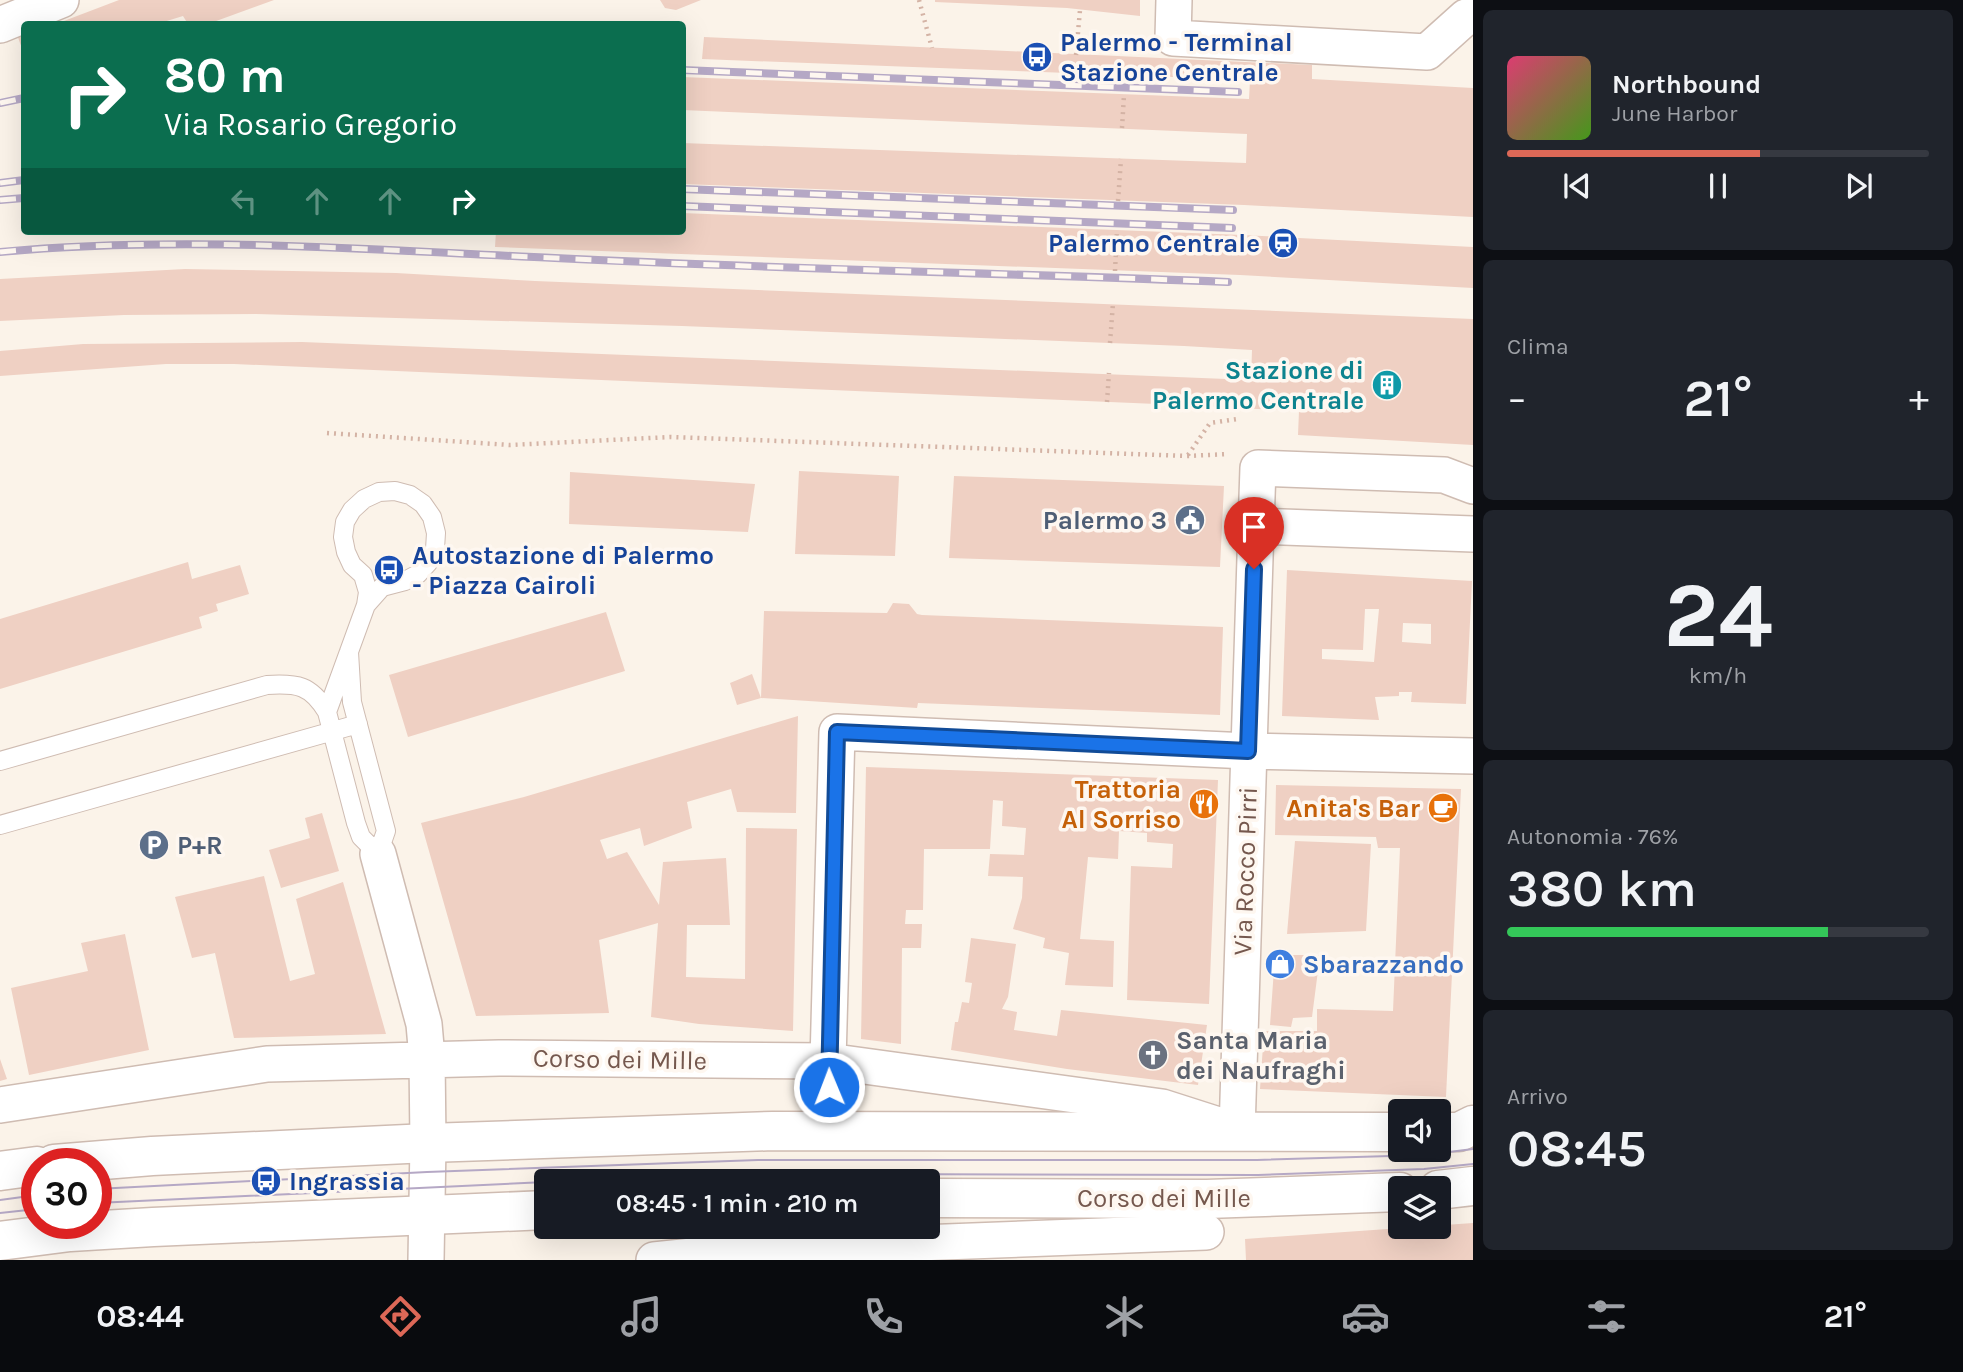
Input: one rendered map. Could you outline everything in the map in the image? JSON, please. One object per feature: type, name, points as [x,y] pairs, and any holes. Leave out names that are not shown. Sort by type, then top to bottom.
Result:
[{"type":"street","points":[[0,25],[61,0]]},
{"type":"street","points":[[1174,0],[1173,38],[1427,52],[1463,9]]},
{"type":"street","points":[[1258,468],[1444,475],[1473,486]]},
{"type":"street","name":"Via Rocco Pirri","points":[[1237,1131],[1258,468]]},
{"type":"street","points":[[1256,526],[1473,534]]},
{"type":"street","points":[[829,1129],[828,1061],[837,732],[1248,751],[1473,756]]},
{"type":"street","points":[[378,854],[424,1024],[428,1143],[426,1260]]},
{"type":"street","name":"Corso dei Mille","points":[[0,1105],[267,1064],[427,1058],[828,1061],[1162,1107],[1237,1131]]},
{"type":"street","points":[[1451,1132],[1460,1132],[1473,1125]]},
{"type":"street","name":"Corso dei Mille","points":[[112,1159],[428,1143],[829,1129],[1388,1132]]},
{"type":"street","points":[[0,1171],[21,1168]]},
{"type":"street","points":[[1451,1189],[1473,1186]]},
{"type":"street","name":"Corso dei Mille","points":[[654,1260],[760,1249],[1206,1230],[1388,1194]]},
{"type":"street","name":"Corso dei Mille","points":[[940,1199],[1206,1230]]},
{"type":"street","points":[[0,1241],[70,1232],[153,1227],[534,1210]]},
{"type":"lane","points":[[327,712],[366,605],[367,582],[346,552],[343,537],[345,523],[352,510],[364,499],[379,492],[395,491],[410,495],[423,504],[432,517],[436,533],[435,549],[418,574],[405,581],[382,587],[366,605]]},
{"type":"lane","points":[[0,761],[267,685],[304,687],[318,697],[327,712],[358,830],[361,837],[378,854],[386,831],[352,702],[349,652]]},
{"type":"lane","points":[[0,825],[358,724]]},
{"type":"path","points":[[919,0],[932,48]]},
{"type":"path","points":[[1076,55],[1080,10]]},
{"type":"path","points":[[1122,128],[1124,94]]},
{"type":"path","points":[[1118,201],[1121,159]]},
{"type":"path","points":[[1115,271],[1117,230]]},
{"type":"path","points":[[1110,343],[1113,303]]},
{"type":"path","points":[[1107,402],[1109,373]]},
{"type":"path","points":[[1187,456],[1210,423],[1238,419]]},
{"type":"path","points":[[327,433],[510,445],[671,437],[1187,456],[1226,452],[1258,468]]},
{"type":"building","points":[[119,0],[274,0],[216,21],[186,21],[183,16],[167,21],[64,21]]},
{"type":"building","points":[[660,0],[701,0],[676,10],[665,8]]},
{"type":"building","points":[[935,0],[1140,0],[1140,16],[1067,8]]},
{"type":"building","points":[[21,30],[21,46],[16,32]]},
{"type":"building","points":[[704,37],[1312,65],[1312,79],[1473,88],[1473,217],[1244,205],[686,184],[686,143],[1246,163],[1247,134],[686,110],[686,77],[1249,99],[1250,80],[702,59]]},
{"type":"building","points":[[686,213],[1242,235],[1473,247],[1473,288],[1240,275],[495,247],[496,235],[686,235]]},
{"type":"building","points":[[185,269],[396,273],[1473,319],[1473,445],[1298,435],[1299,411],[1180,405],[234,364],[166,364],[0,376],[0,351],[83,344],[302,342],[1251,380],[1252,350],[1184,346],[682,326],[256,314],[124,315],[0,321],[0,279]]},
{"type":"building","points":[[799,471],[899,476],[895,556],[795,554]]},
{"type":"building","points":[[570,472],[755,484],[748,532],[569,524]]},
{"type":"building","points":[[954,476],[1224,486],[1220,567],[949,558]]},
{"type":"building","points":[[188,562],[192,579],[240,565],[249,594],[216,604],[218,611],[199,617],[202,628],[0,689],[0,619]]},
{"type":"building","points":[[1287,570],[1472,581],[1466,704],[1411,702],[1412,692],[1399,692],[1399,696],[1375,697],[1379,720],[1282,716]],"holes":[[[1365,609],[1379,609],[1374,662],[1322,659],[1322,649],[1363,650]],[[1403,623],[1431,624],[1431,644],[1402,642]]]},
{"type":"building","points":[[893,603],[909,604],[917,614],[922,615],[1223,627],[1220,715],[918,703],[917,708],[761,698],[764,611],[887,613]]},
{"type":"building","points":[[606,612],[625,671],[408,737],[389,675]]},
{"type":"building","points":[[752,674],[761,698],[737,705],[730,683]]},
{"type":"building","points":[[798,716],[796,813],[737,812],[731,789],[687,802],[692,828],[644,846],[640,828],[600,840],[607,859],[627,852],[659,905],[663,862],[726,858],[730,925],[687,925],[686,977],[745,979],[746,828],[797,829],[793,1031],[699,1024],[651,1017],[658,923],[599,940],[609,1013],[476,1016],[421,823],[524,797]]},
{"type":"building","points":[[866,767],[1218,780],[1209,1004],[1127,1000],[1131,866],[1172,868],[1173,844],[1147,842],[1147,833],[1119,831],[1118,859],[1088,857],[1080,939],[1114,941],[1113,987],[1065,985],[1069,953],[1043,948],[1045,938],[1013,929],[1022,898],[1023,877],[988,876],[990,854],[1024,855],[1026,828],[1002,826],[1003,801],[993,800],[990,849],[924,849],[923,910],[906,910],[905,924],[922,924],[921,948],[902,948],[901,1044],[861,1039]]},
{"type":"building","points":[[1276,785],[1461,789],[1446,1097],[1260,1089],[1264,1031],[1317,1031],[1317,1009],[1393,1011],[1400,848],[1378,848],[1376,837],[1275,835]]},
{"type":"building","points":[[322,813],[339,871],[281,888],[269,850],[310,838],[305,818]]},
{"type":"building","points":[[1295,841],[1371,844],[1366,931],[1287,934]]},
{"type":"building","points":[[264,876],[290,981],[315,974],[296,899],[343,882],[386,1034],[234,1038],[215,953],[192,958],[175,897]]},
{"type":"building","points":[[125,934],[149,1050],[29,1075],[11,988],[88,971],[81,943]]},
{"type":"building","points":[[971,938],[1016,944],[1008,997],[1002,1009],[1017,1012],[1014,1030],[1057,1036],[1061,1010],[1207,1025],[1198,1085],[1067,1069],[951,1050],[955,1022],[958,1022],[962,1002],[969,1003],[972,983],[965,982]]},
{"type":"building","points":[[1275,955],[1320,955],[1312,1017],[1293,1018],[1291,1027],[1270,1025]]},
{"type":"building","points":[[0,1059],[7,1079],[0,1081]]},
{"type":"building","points":[[1473,1223],[1473,1260],[1246,1260],[1245,1239],[1388,1229],[1388,1239],[1451,1239],[1451,1225]]},
{"type":"tram line","points":[[112,1188],[427,1172],[758,1160],[1257,1160],[1425,1155],[1473,1149]]},
{"type":"tram line","points":[[940,1174],[1258,1175],[1424,1169],[1473,1164]]},
{"type":"tram line","points":[[112,1202],[534,1183]]},
{"type":"tram line","points":[[0,1200],[21,1197]]},
{"type":"tram line","points":[[0,1213],[21,1211]]},
{"type":"railway","points":[[686,70],[1238,92]]},
{"type":"railway","points":[[0,103],[21,99]]},
{"type":"railway","points":[[0,183],[21,180]]},
{"type":"railway","points":[[686,189],[1233,210]]},
{"type":"railway","points":[[0,200],[21,198]]},
{"type":"railway","points":[[686,206],[1232,228]]},
{"type":"railway","points":[[0,252],[69,247],[208,244],[1228,282]]},
{"type":"place","name":"Palermo - Terminal Stazione Centrale","points":[[1037,57]]},
{"type":"place","name":"Palermo Centrale","points":[[1283,243]]},
{"type":"place","name":"Stazione di Palermo Centrale","points":[[1387,385]]},
{"type":"place","name":"Palermo 3","points":[[1190,520]]},
{"type":"place","name":"Autostazione di Palermo - Piazza Cairoli","points":[[389,570]]},
{"type":"place","name":"Trattoria Al Sorriso","points":[[1204,804]]},
{"type":"place","name":"Anita's Bar","points":[[1443,808]]},
{"type":"place","name":"P+R","points":[[154,845]]},
{"type":"place","name":"Sbarazzando","points":[[1280,964]]},
{"type":"place","name":"Santa Maria dei Naufraghi","points":[[1153,1055]]},
{"type":"place","name":"Ingrassia","points":[[266,1181]]},
{"type":"route","points":[[829,1087],[837,732],[1248,751],[1254,569]]}]
